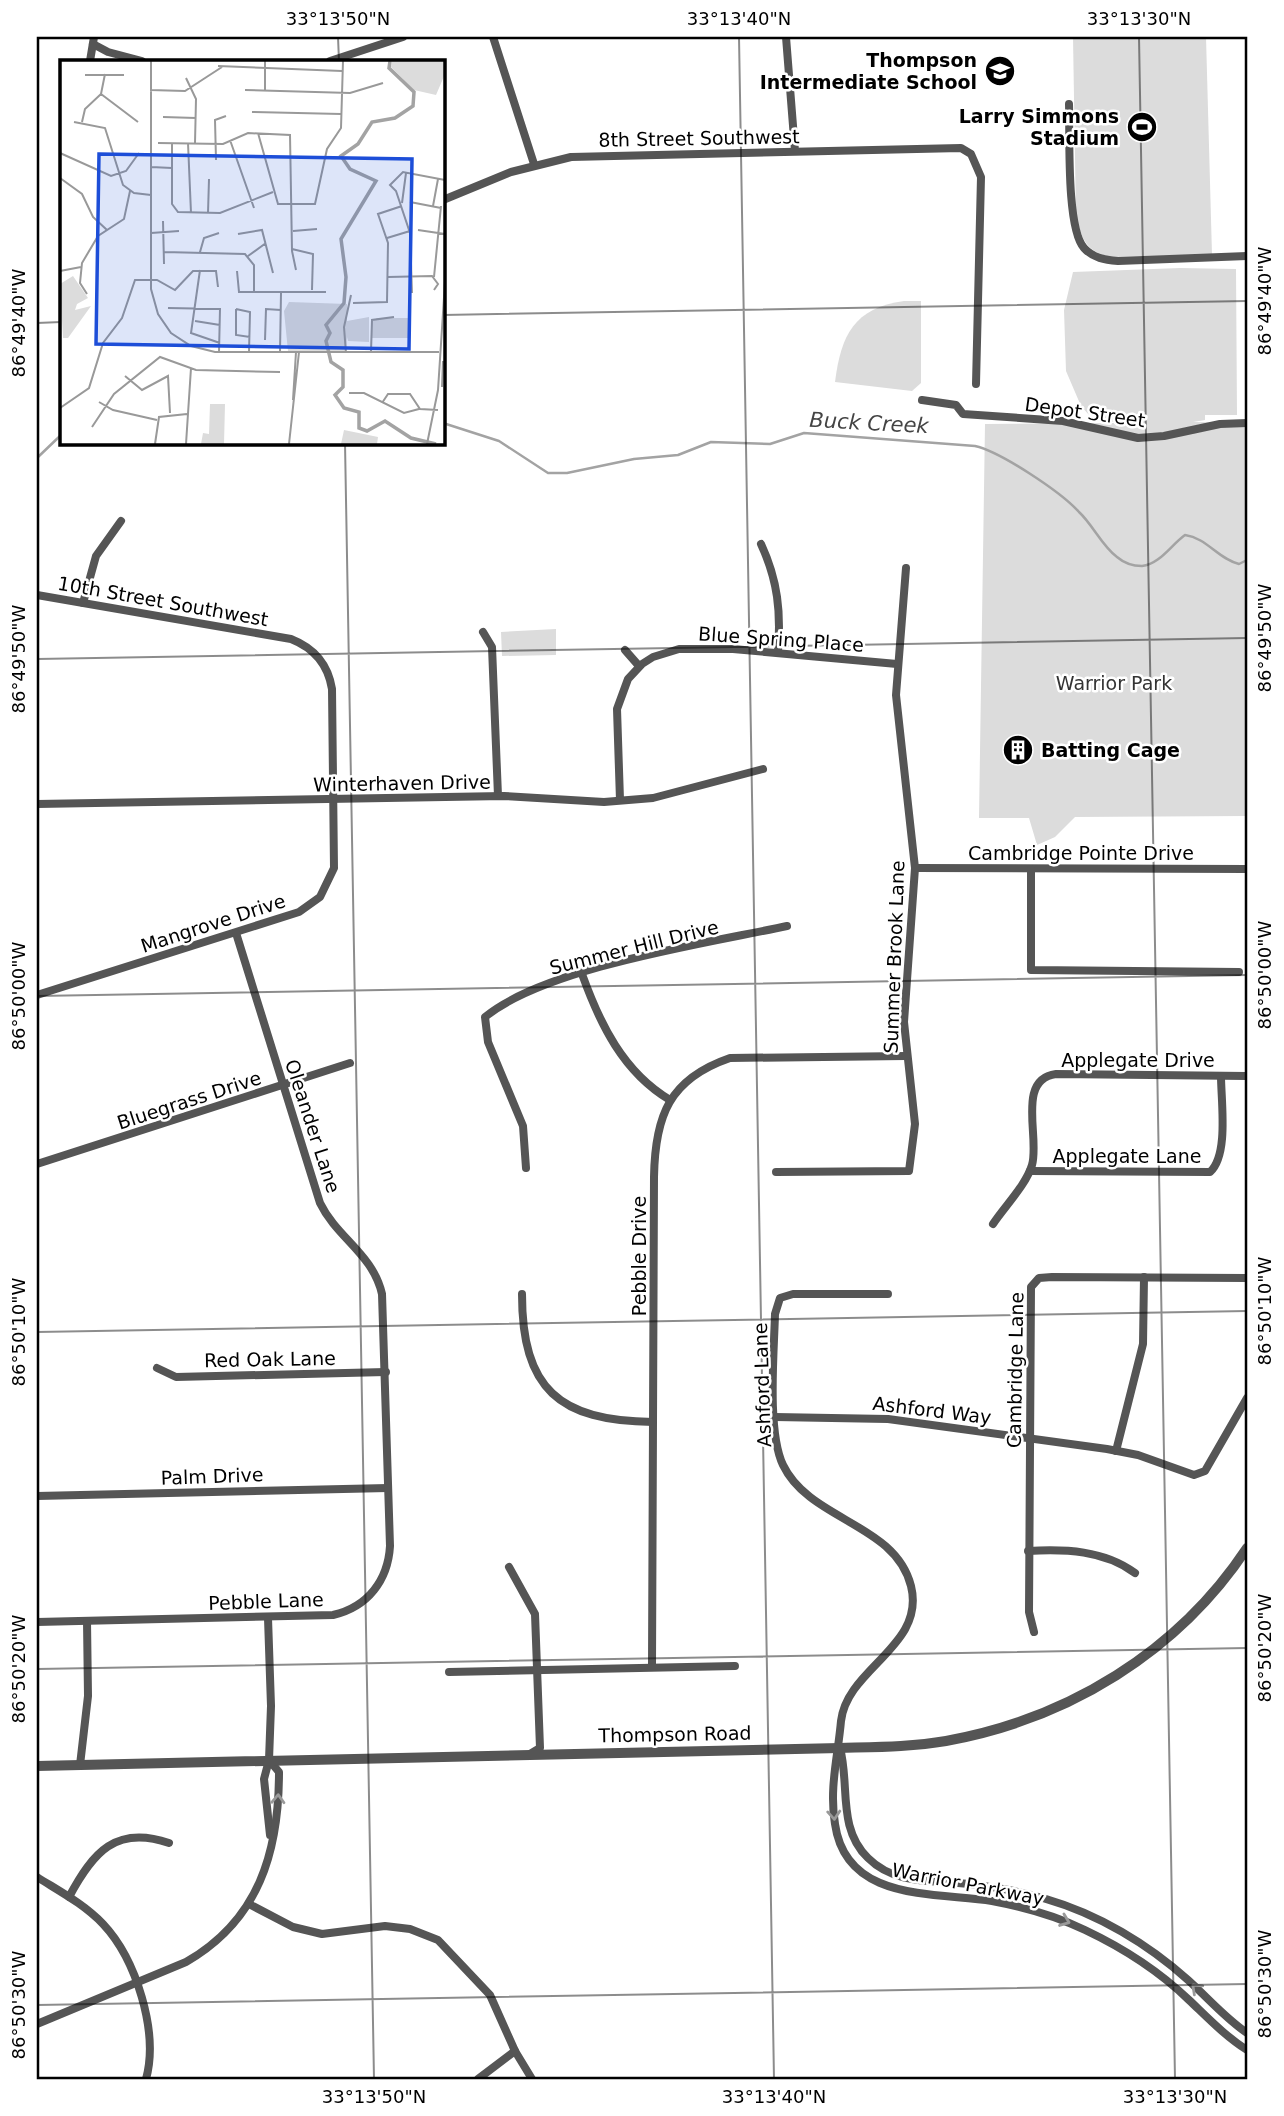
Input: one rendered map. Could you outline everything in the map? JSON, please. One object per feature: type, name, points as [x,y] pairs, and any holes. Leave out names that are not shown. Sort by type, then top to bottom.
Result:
[{"type":"street","points":[[333,60],[403,37]]},
{"type":"street","points":[[493,37],[534,164]]},
{"type":"street","points":[[786,37],[795,152]]},
{"type":"street","points":[[90,60],[93,40]]},
{"type":"street","points":[[93,40],[108,52],[138,60]]},
{"type":"street","points":[[1069,104],[1073,213],[1078,239],[1085,249],[1097,257],[1118,261],[1247,256]]},
{"type":"street","name":"8th Street Southwest","points":[[444,200],[534,164],[592,156],[964,149],[971,154],[981,177],[976,384]]},
{"type":"street","name":"Depot Street","points":[[922,400],[956,405],[963,414],[1063,421],[1138,438],[1179,434],[1220,424],[1247,423]]},
{"type":"street","points":[[83,603],[96,556],[121,521]]},
{"type":"street","points":[[761,544],[778,590],[778,651]]},
{"type":"street","name":"Summer Brook Lane","points":[[776,1172],[909,1171],[915,1124],[906,1056],[905,1007],[915,868],[897,724],[897,664],[906,568]]},
{"type":"street","name":"10th Street Southwest","points":[[37,595],[284,638]]},
{"type":"street","points":[[483,632],[492,648],[498,796]]},
{"type":"street","name":"Mangrove Drive","points":[[37,995],[299,912],[325,891],[334,868],[333,705],[329,673],[317,654],[296,641],[284,638]]},
{"type":"street","name":"Blue Spring Place","points":[[639,666],[667,651],[679,649],[778,651],[897,664]]},
{"type":"street","points":[[620,800],[617,709],[628,679],[639,666],[625,650]]},
{"type":"street","name":"Winterhaven Drive","points":[[37,804],[334,801],[498,796],[604,802],[653,797],[763,769]]},
{"type":"street","name":"Cambridge Pointe Drive","points":[[915,868],[1247,869]]},
{"type":"street","points":[[1031,869],[1031,970],[1240,972]]},
{"type":"street","name":"Summer Hill Drive","points":[[526,1168],[523,1126],[488,1042],[485,1017],[497,1007],[582,974],[787,926]]},
{"type":"street","name":"Oleander Lane","points":[[236,933],[320,1203],[333,1227],[372,1265],[379,1282],[383,1312]]},
{"type":"street","points":[[582,974],[600,1020],[619,1053],[641,1079],[670,1100]]},
{"type":"street","name":"Pebble Drive","points":[[652,1667],[655,1152],[661,1116],[670,1100],[698,1072],[741,1055],[906,1056]]},
{"type":"street","name":"Bluegrass Drive","points":[[37,1164],[284,1087],[351,1063]]},
{"type":"street","name":"Applegate Drive","points":[[1030,1171],[1033,1162],[1033,1098],[1035,1086],[1044,1077],[1056,1074],[1247,1076]]},
{"type":"street","name":"Applegate Lane","points":[[1030,1171],[1210,1172],[1218,1162],[1221,1149],[1221,1076]]},
{"type":"street","points":[[993,1224],[1030,1171]]},
{"type":"street","points":[[1116,1451],[1143,1343],[1144,1277]]},
{"type":"street","name":"Cambridge Lane","points":[[1034,1632],[1028,1612],[1031,1287],[1039,1278],[1247,1278]]},
{"type":"street","points":[[522,1294],[522,1329],[528,1357],[555,1396],[580,1412],[598,1419],[653,1422]]},
{"type":"street","name":"Ashford Lane","points":[[840,1748],[845,1703],[850,1692],[892,1647],[907,1626],[912,1612],[911,1587],[901,1563],[889,1548],[810,1497],[792,1480],[776,1446],[775,1314],[780,1298],[793,1294],[888,1294]]},
{"type":"street","name":"Pebble Lane","points":[[37,1622],[268,1618],[341,1613],[373,1592],[389,1561],[383,1312]]},
{"type":"street","name":"Red Oak Lane","points":[[157,1368],[176,1377],[386,1372]]},
{"type":"street","name":"Ashford Way","points":[[775,1417],[888,1419],[1116,1451],[1189,1474],[1199,1474],[1209,1464],[1247,1398]]},
{"type":"street","name":"Palm Drive","points":[[37,1496],[388,1488]]},
{"type":"street","name":"Thompson Road","points":[[37,1766],[840,1748],[944,1741],[1005,1727],[1074,1700],[1132,1666],[1165,1640],[1212,1594],[1247,1548]]},
{"type":"street","points":[[1028,1551],[1082,1552],[1122,1564],[1135,1573]]},
{"type":"street","points":[[509,1567],[534,1608],[539,1669],[540,1748],[530,1755]]},
{"type":"street","points":[[268,1618],[269,1760],[264,1779],[271,1841]]},
{"type":"street","points":[[80,1765],[89,1696],[87,1621]]},
{"type":"street","points":[[449,1672],[734,1666]]},
{"type":"street","name":"Warrior Parkway","points":[[840,1748],[846,1770],[849,1827],[865,1855],[883,1871],[917,1881],[1001,1888],[1047,1899],[1092,1917],[1124,1934],[1173,1968],[1247,2033]]},
{"type":"street","name":"Warrior Parkway","points":[[840,1748],[833,1769],[837,1836],[850,1859],[869,1878],[905,1892],[1006,1904],[1048,1915],[1085,1930],[1149,1967],[1222,2032],[1247,2050]]},
{"type":"street","points":[[37,2024],[135,1984],[208,1949],[224,1935],[249,1904],[263,1878],[279,1808],[279,1772],[269,1760]]},
{"type":"street","points":[[69,1897],[85,1869],[115,1841],[143,1835],[169,1843]]},
{"type":"street","points":[[37,1877],[92,1913],[111,1933],[135,1984],[151,2033],[146,2079]]},
{"type":"street","points":[[249,1904],[293,1927],[322,1934],[394,1927],[438,1940],[490,1995],[515,2051],[533,2079]]},
{"type":"street","points":[[478,2079],[515,2051]]},
{"type":"green space","name":"Larry Simmons Stadium","points":[[1073,37],[1206,37],[1212,255],[1113,257],[1097,252],[1087,245],[1076,218]]},
{"type":"green space","name":"Warrior Park","points":[[1236,269],[1237,415],[1205,415],[1205,420],[1193,422],[1247,423],[1247,816],[1075,817],[1055,837],[1037,845],[1029,818],[979,818],[985,424],[1117,423],[1089,415],[1081,406],[1066,371],[1064,310],[1073,272]]},
{"type":"green space","points":[[904,301],[921,301],[921,383],[912,391],[835,382],[841,350],[853,326],[873,310]]},
{"type":"green space","points":[[556,629],[556,655],[502,656],[501,632]]},
{"type":"waterway","name":"Buck Creek","points":[[444,423],[499,441],[548,473],[567,473],[634,459],[678,455],[711,442],[770,444],[804,433],[975,446],[1015,464],[1059,494],[1084,517],[1112,552],[1132,565],[1142,566],[1154,562],[1185,535],[1200,540],[1225,558],[1239,564],[1247,560]]},
{"type":"waterway","name":"Buck Creek","points":[[37,458],[60,436]]},
{"type":"place","name":"Thompson Intermediate School","points":[[1000,71]]},
{"type":"place","name":"Larry Simmons Stadium","points":[[1142,127]]},
{"type":"place","name":"Batting Cage","points":[[1018,750]]}]
